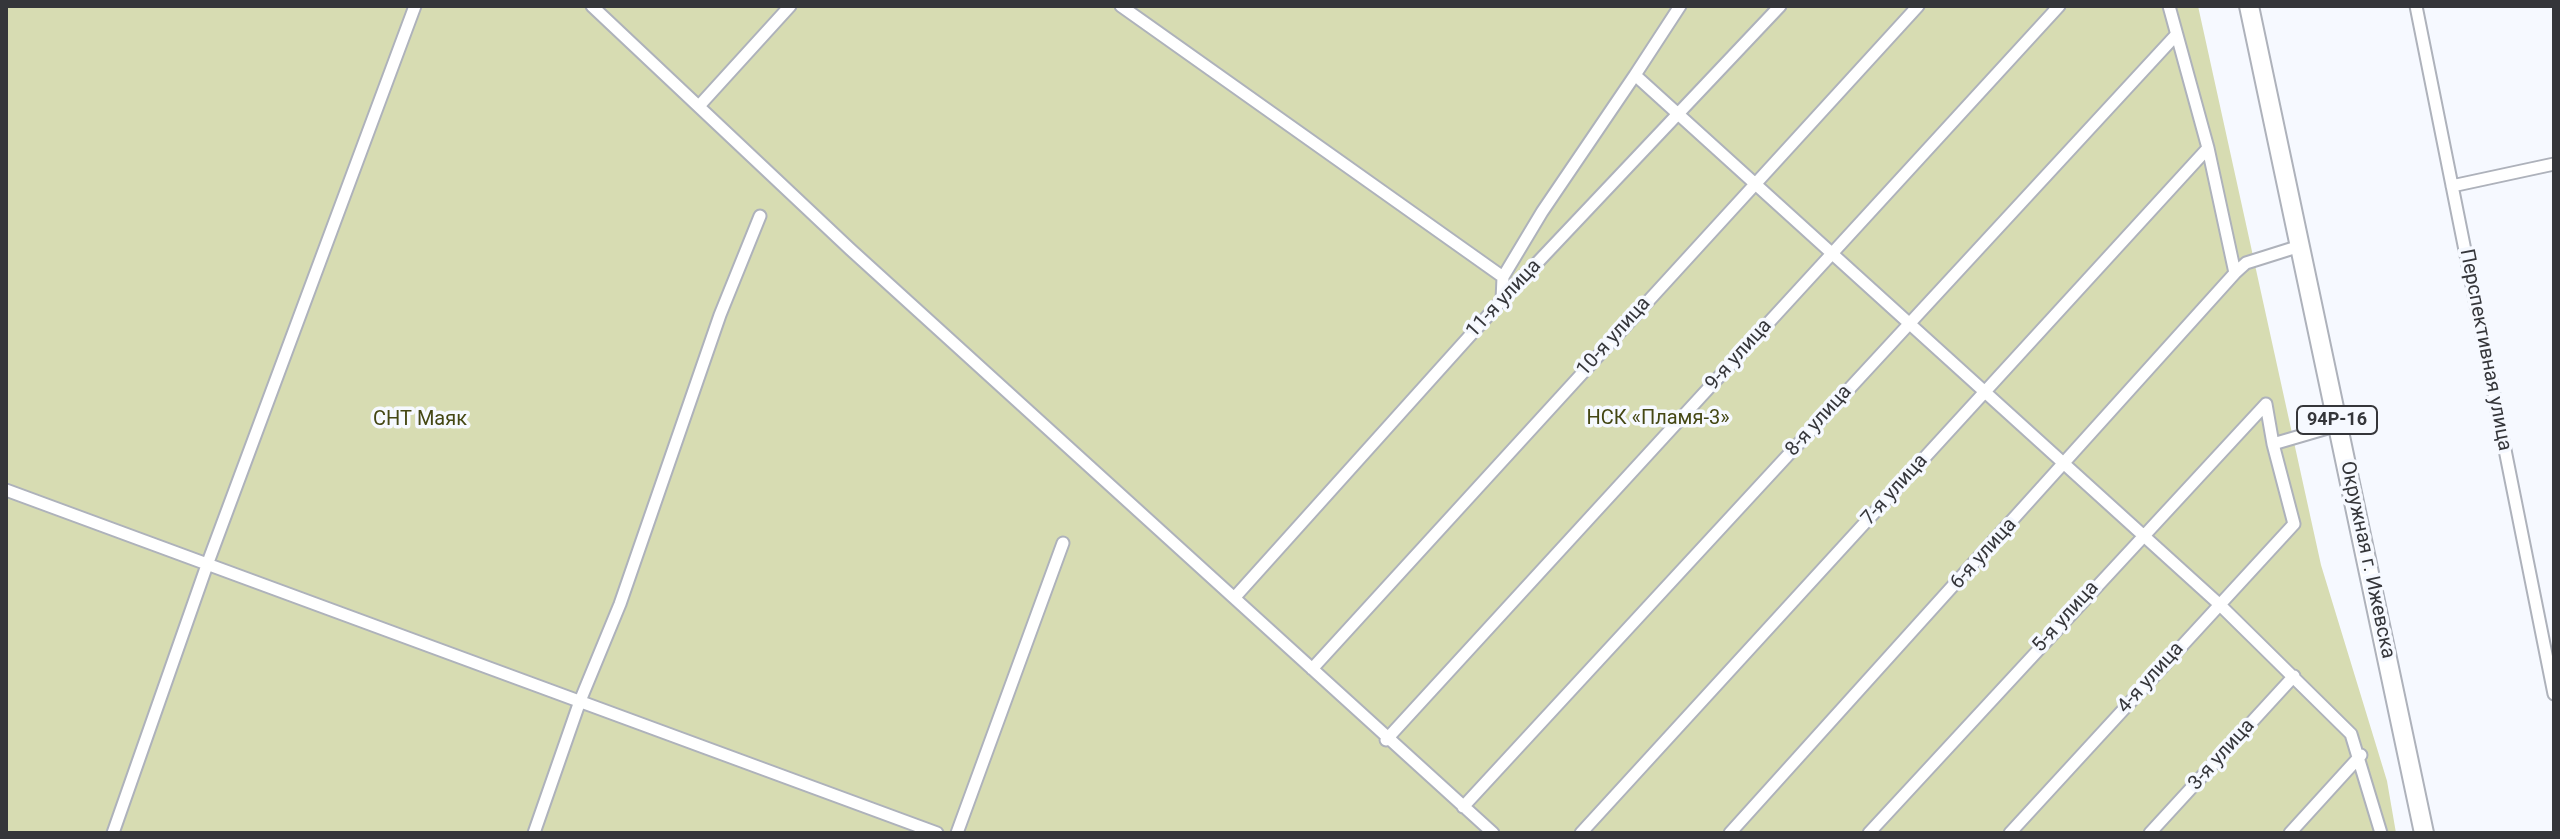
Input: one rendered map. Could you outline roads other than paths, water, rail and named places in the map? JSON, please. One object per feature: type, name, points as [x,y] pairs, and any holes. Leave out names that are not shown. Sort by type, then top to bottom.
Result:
[{"type":"main road","name":"Окружная г. Ижевска","points":[[2249,6],[2424,833]]},
{"type":"street","points":[[113,833],[207,565],[415,6]]},
{"type":"street","points":[[592,6],[850,249],[1235,597],[1386,740],[1493,833]]},
{"type":"street","points":[[699,106],[790,6]]},
{"type":"street","points":[[1121,6],[1503,277]]},
{"type":"street","points":[[1502,300],[1503,277],[1542,212],[1680,6]]},
{"type":"street","name":"11-я улица","points":[[1235,597],[1502,300],[1780,6]]},
{"type":"street","name":"10-я улица","points":[[1312,669],[1918,6]]},
{"type":"street","name":"9-я улица","points":[[1386,740],[2059,6]]},
{"type":"street","points":[[2169,6],[2208,148],[2235,273]]},
{"type":"street","name":"Перспективная улица","points":[[2416,6],[2554,694]]},
{"type":"street","name":"8-я улица","points":[[1463,807],[1510,760],[1908,323],[2176,35]]},
{"type":"street","points":[[1635,75],[2063,466],[2219,604],[2294,676],[2351,734],[2361,755],[2381,833]]},
{"type":"street","name":"7-я улица","points":[[1581,833],[2208,148]]},
{"type":"street","points":[[2452,186],[2554,164]]},
{"type":"street","points":[[534,833],[580,701],[620,604],[720,315],[760,216]]},
{"type":"street","points":[[2235,273],[2246,263],[2300,246]]},
{"type":"street","name":"6-я улица","points":[[1730,833],[2235,273]]},
{"type":"street","name":"5-я улица","points":[[1869,833],[2141,535],[2266,404],[2273,444]]},
{"type":"street","points":[[2273,444],[2338,425]]},
{"type":"street","name":"4-я улица","points":[[2010,833],[2294,524],[2273,444]]},
{"type":"street","points":[[6,490],[937,833]]},
{"type":"street","points":[[957,833],[1063,543]]},
{"type":"street","name":"3-я улица","points":[[2150,833],[2294,676]]},
{"type":"street","points":[[2290,833],[2361,755]]},
{"type":"park label","name":"НСК «Пламя-3»","points":[[1658,419]]},
{"type":"park label","name":"СНТ Маяк","points":[[420,420]]}]
